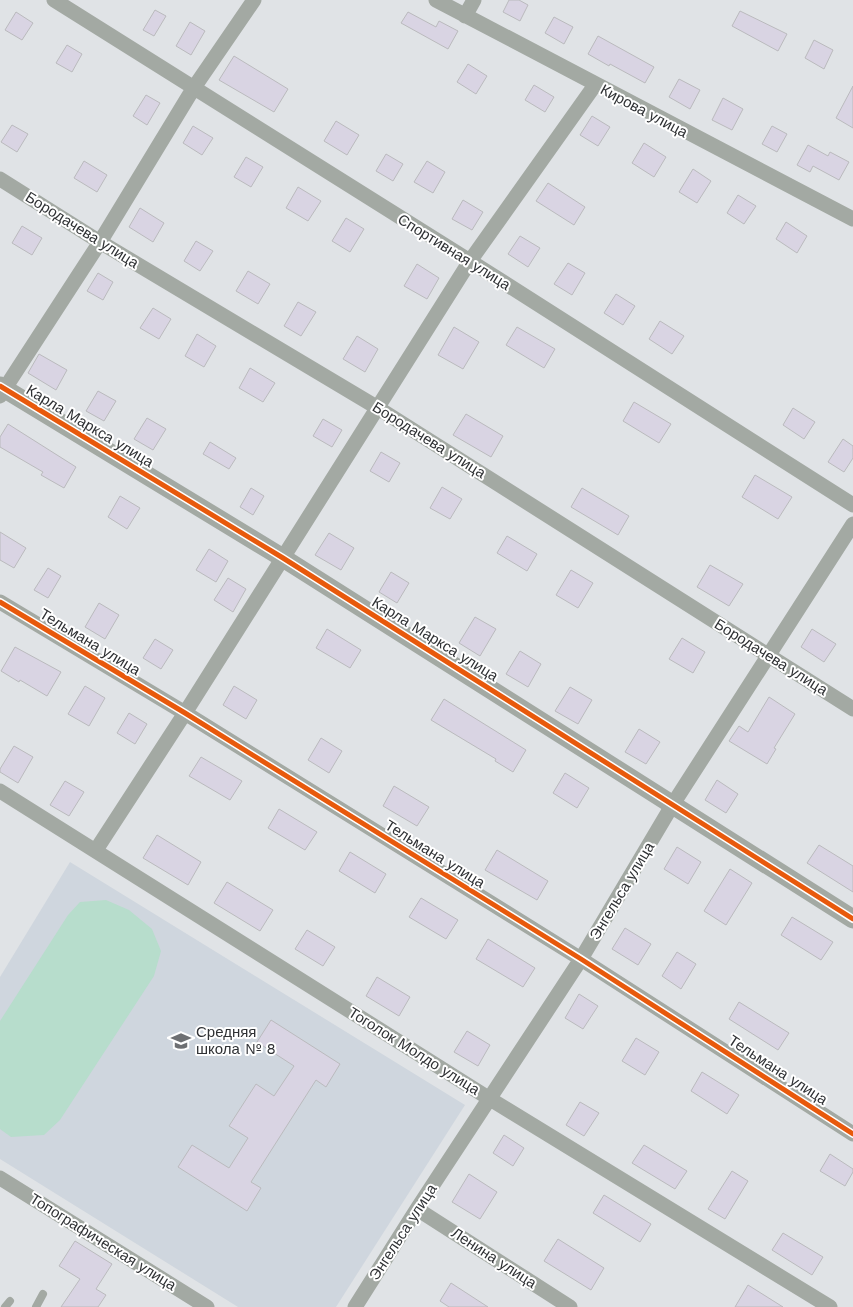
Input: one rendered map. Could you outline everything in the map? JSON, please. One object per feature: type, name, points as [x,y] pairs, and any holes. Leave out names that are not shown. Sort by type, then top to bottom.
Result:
[{"type":"street","name":"Спортивная улица","points":[[54,0],[853,505]]},
{"type":"street","points":[[1,390],[100,242],[192,88],[254,0]]},
{"type":"street","name":"Кирова улица","points":[[436,0],[853,219]]},
{"type":"street","points":[[464,16],[474,0]]},
{"type":"street","points":[[96,850],[185,713],[470,262],[595,85]]},
{"type":"street","name":"Бородачева улица","points":[[0,179],[100,242],[378,408],[853,708]]},
{"type":"street","name":"Карла Маркса улица","points":[[1,390],[283,558],[853,919]]},
{"type":"street","name":"Энгельса улица","points":[[355,1307],[581,959],[673,804],[853,524]]},
{"type":"street","name":"Тельмана улица","points":[[0,602],[185,713],[581,959],[853,1134]]},
{"type":"street","name":"Тоголок Молдо улица","points":[[0,791],[490,1099],[830,1307]]},
{"type":"street","name":"Топографическая улица","points":[[0,1178],[207,1307]]},
{"type":"street","name":"Ленина улица","points":[[417,1209],[570,1307]]},
{"type":"lane","points":[[36,1307],[43,1294]]},
{"type":"shaded area","name":"Средняя школа № 8","points":[[70,862],[465,1105],[336,1307],[238,1307],[0,1159],[0,977]]},
{"type":"green space","points":[[106,900],[129,910],[152,929],[161,951],[154,976],[60,1120],[44,1135],[11,1137],[0,1129],[0,1021],[68,915],[80,902]]},
{"type":"building","points":[[509,0],[519,0],[528,5],[520,21],[503,12]]},
{"type":"building","points":[[155,10],[166,16],[154,36],[143,30]]},
{"type":"building","points":[[740,11],[787,34],[778,51],[732,26]]},
{"type":"building","points":[[16,12],[33,23],[22,40],[5,30]]},
{"type":"building","points":[[408,12],[436,27],[439,21],[458,31],[448,49],[401,23]]},
{"type":"building","points":[[554,17],[573,27],[564,44],[545,33]]},
{"type":"building","points":[[190,22],[205,31],[191,55],[176,46]]},
{"type":"building","points":[[598,36],[654,67],[645,83],[588,54]]},
{"type":"building","points":[[814,40],[833,50],[824,69],[805,58]]},
{"type":"building","points":[[67,45],[82,54],[72,72],[56,63]]},
{"type":"building","points":[[234,56],[288,89],[274,112],[219,80]]},
{"type":"building","points":[[468,64],[487,76],[476,94],[457,82]]},
{"type":"building","points":[[679,79],[700,90],[690,109],[669,97]]},
{"type":"building","points":[[534,85],[554,97],[545,112],[525,100]]},
{"type":"building","points":[[853,86],[853,128],[836,118]]},
{"type":"building","points":[[146,95],[160,103],[147,125],[133,116]]},
{"type":"building","points":[[723,98],[743,109],[732,130],[712,120]]},
{"type":"building","points":[[592,116],[610,127],[598,146],[580,135]]},
{"type":"building","points":[[336,121],[359,135],[347,155],[324,141]]},
{"type":"building","points":[[12,125],[28,134],[17,152],[1,142]]},
{"type":"building","points":[[193,126],[213,138],[202,155],[183,143]]},
{"type":"building","points":[[772,126],[787,134],[777,152],[762,144]]},
{"type":"building","points":[[644,143],[666,157],[654,177],[632,163]]},
{"type":"building","points":[[808,145],[828,156],[830,152],[849,162],[839,180],[813,166],[810,172],[797,165]]},
{"type":"building","points":[[386,154],[403,164],[393,181],[376,171]]},
{"type":"building","points":[[246,157],[263,167],[251,187],[234,177]]},
{"type":"building","points":[[84,161],[107,175],[97,192],[74,178]]},
{"type":"building","points":[[427,161],[445,172],[433,193],[414,182]]},
{"type":"building","points":[[693,169],[711,181],[697,203],[679,192]]},
{"type":"building","points":[[548,183],[585,207],[574,225],[536,201]]},
{"type":"building","points":[[298,187],[321,201],[308,221],[286,208]]},
{"type":"building","points":[[738,195],[756,206],[744,224],[727,213]]},
{"type":"building","points":[[463,200],[483,212],[472,230],[452,219]]},
{"type":"building","points":[[140,208],[164,223],[153,242],[129,227]]},
{"type":"building","points":[[346,218],[364,229],[350,252],[332,241]]},
{"type":"building","points":[[786,222],[807,236],[797,253],[776,239]]},
{"type":"building","points":[[22,226],[42,238],[32,255],[12,243]]},
{"type":"building","points":[[520,236],[540,248],[528,267],[508,254]]},
{"type":"building","points":[[196,241],[213,251],[200,271],[184,261]]},
{"type":"building","points":[[568,263],[585,273],[572,295],[554,284]]},
{"type":"building","points":[[417,264],[439,278],[427,299],[404,286]]},
{"type":"building","points":[[248,271],[270,284],[258,304],[236,291]]},
{"type":"building","points":[[98,273],[113,282],[103,300],[87,291]]},
{"type":"building","points":[[616,294],[635,306],[623,325],[604,313]]},
{"type":"building","points":[[298,302],[316,312],[301,336],[284,326]]},
{"type":"building","points":[[153,308],[171,319],[159,339],[140,328]]},
{"type":"building","points":[[660,321],[684,336],[672,354],[649,339]]},
{"type":"building","points":[[454,327],[479,342],[463,369],[438,355]]},
{"type":"building","points":[[517,327],[555,349],[544,368],[506,345]]},
{"type":"building","points":[[197,334],[216,346],[204,367],[185,356]]},
{"type":"building","points":[[357,336],[378,349],[365,372],[343,359]]},
{"type":"building","points":[[39,354],[67,370],[56,390],[28,373]]},
{"type":"building","points":[[250,368],[275,383],[263,402],[239,388]]},
{"type":"building","points":[[98,391],[116,401],[104,421],[86,411]]},
{"type":"building","points":[[634,402],[671,424],[659,443],[623,421]]},
{"type":"building","points":[[793,408],[815,422],[804,439],[783,425]]},
{"type":"building","points":[[466,414],[503,436],[491,457],[453,435]]},
{"type":"building","points":[[147,418],[166,429],[153,450],[134,439]]},
{"type":"building","points":[[323,419],[342,430],[332,447],[313,436]]},
{"type":"building","points":[[8,424],[76,467],[64,488],[41,475],[43,472],[0,447],[0,437]]},
{"type":"building","points":[[843,439],[853,446],[853,458],[844,472],[828,462]]},
{"type":"building","points":[[210,442],[236,458],[229,469],[203,454]]},
{"type":"building","points":[[381,452],[400,463],[389,482],[370,471]]},
{"type":"building","points":[[755,475],[792,497],[778,519],[742,497]]},
{"type":"building","points":[[442,487],[462,499],[450,519],[430,508]]},
{"type":"building","points":[[251,488],[264,496],[253,515],[240,507]]},
{"type":"building","points":[[582,488],[629,516],[618,535],[571,507]]},
{"type":"building","points":[[120,496],[140,508],[127,529],[108,517]]},
{"type":"building","points":[[0,532],[26,548],[14,568],[0,560]]},
{"type":"building","points":[[329,533],[354,548],[341,570],[315,555]]},
{"type":"building","points":[[507,536],[537,554],[527,571],[497,553]]},
{"type":"building","points":[[209,549],[228,561],[216,582],[196,570]]},
{"type":"building","points":[[710,565],[743,584],[729,606],[697,587]]},
{"type":"building","points":[[48,568],[61,576],[48,598],[34,590]]},
{"type":"building","points":[[571,570],[593,583],[578,608],[556,595]]},
{"type":"building","points":[[391,572],[409,583],[397,603],[379,592]]},
{"type":"building","points":[[228,578],[246,589],[233,612],[214,600]]},
{"type":"building","points":[[99,603],[119,615],[105,639],[85,627]]},
{"type":"building","points":[[475,617],[496,629],[480,656],[459,643]]},
{"type":"building","points":[[327,629],[361,650],[350,668],[316,648]]},
{"type":"building","points":[[812,629],[836,644],[824,662],[801,647]]},
{"type":"building","points":[[682,638],[705,652],[693,673],[669,659]]},
{"type":"building","points":[[155,639],[173,650],[161,669],[143,658]]},
{"type":"building","points":[[15,647],[61,672],[47,696],[1,671]]},
{"type":"building","points":[[520,651],[541,664],[528,687],[506,674]]},
{"type":"building","points":[[85,686],[105,698],[89,726],[68,714]]},
{"type":"building","points":[[234,686],[257,700],[246,719],[223,705]]},
{"type":"building","points":[[570,687],[592,700],[578,724],[555,711]]},
{"type":"building","points":[[769,697],[795,714],[774,748],[776,749],[767,764],[729,741],[739,726],[748,732]]},
{"type":"building","points":[[444,699],[526,750],[513,772],[495,761],[496,759],[431,720]]},
{"type":"building","points":[[129,713],[147,724],[135,744],[117,733]]},
{"type":"building","points":[[639,729],[660,742],[646,764],[625,752]]},
{"type":"building","points":[[321,738],[342,751],[329,773],[308,760]]},
{"type":"building","points":[[14,746],[33,757],[18,783],[0,772]]},
{"type":"building","points":[[201,757],[242,781],[230,800],[189,776]]},
{"type":"building","points":[[565,773],[589,788],[577,808],[553,793]]},
{"type":"building","points":[[717,780],[738,794],[726,813],[705,800]]},
{"type":"building","points":[[65,781],[84,792],[69,816],[50,805]]},
{"type":"building","points":[[394,786],[429,807],[417,826],[383,806]]},
{"type":"building","points":[[279,809],[317,832],[305,850],[268,828]]},
{"type":"building","points":[[157,835],[201,862],[188,885],[143,858]]},
{"type":"building","points":[[819,845],[853,866],[853,892],[807,863]]},
{"type":"building","points":[[677,847],[701,862],[688,884],[664,869]]},
{"type":"building","points":[[497,850],[548,881],[537,900],[485,870]]},
{"type":"building","points":[[350,852],[386,874],[375,893],[339,871]]},
{"type":"building","points":[[730,869],[752,883],[726,925],[704,911]]},
{"type":"building","points":[[227,882],[273,910],[260,931],[214,903]]},
{"type":"building","points":[[421,898],[458,920],[446,939],[409,917]]},
{"type":"building","points":[[792,917],[833,942],[821,960],[781,935]]},
{"type":"building","points":[[625,928],[651,944],[638,965],[612,949]]},
{"type":"building","points":[[307,930],[335,947],[323,966],[295,949]]},
{"type":"building","points":[[488,939],[535,968],[523,987],[476,959]]},
{"type":"building","points":[[677,952],[696,964],[681,989],[662,976]]},
{"type":"building","points":[[377,977],[410,997],[399,1016],[366,996]]},
{"type":"building","points":[[579,994],[598,1006],[583,1029],[565,1018]]},
{"type":"building","points":[[739,1002],[789,1033],[778,1050],[729,1019]]},
{"type":"building","points":[[271,1020],[340,1064],[326,1087],[316,1080],[251,1182],[261,1188],[247,1211],[178,1167],[192,1145],[229,1168],[248,1138],[229,1126],[256,1084],[274,1096],[294,1066],[257,1042]]},
{"type":"building","points":[[467,1031],[490,1045],[478,1066],[454,1052]]},
{"type":"building","points":[[636,1038],[659,1052],[645,1075],[622,1061]]},
{"type":"building","points":[[702,1072],[739,1095],[727,1114],[691,1091]]},
{"type":"building","points":[[580,1102],[599,1113],[584,1136],[566,1125]]},
{"type":"building","points":[[504,1135],[524,1148],[513,1166],[493,1153]]},
{"type":"building","points":[[644,1145],[687,1171],[675,1189],[632,1163]]},
{"type":"building","points":[[830,1154],[853,1169],[845,1186],[820,1171]]},
{"type":"building","points":[[732,1171],[748,1181],[725,1219],[708,1209]]},
{"type":"building","points":[[469,1174],[497,1192],[480,1219],[452,1202]]},
{"type":"building","points":[[604,1195],[651,1224],[640,1242],[593,1213]]},
{"type":"building","points":[[783,1233],[823,1257],[812,1275],[772,1250]]},
{"type":"building","points":[[558,1239],[604,1268],[591,1290],[544,1261]]},
{"type":"building","points":[[75,1241],[112,1264],[96,1289],[106,1295],[98,1307],[61,1307],[80,1279],[59,1266]]},
{"type":"building","points":[[451,1283],[488,1307],[449,1307],[440,1301]]},
{"type":"building","points":[[748,1285],[783,1307],[735,1307]]},
{"type":"cycle path","points":[[0,386],[283,558],[853,919]]},
{"type":"cycle path","points":[[0,602],[185,713],[581,959],[853,1134]]},
{"type":"place","name":"Средняя школа № 8","points":[[181,1041]]}]
